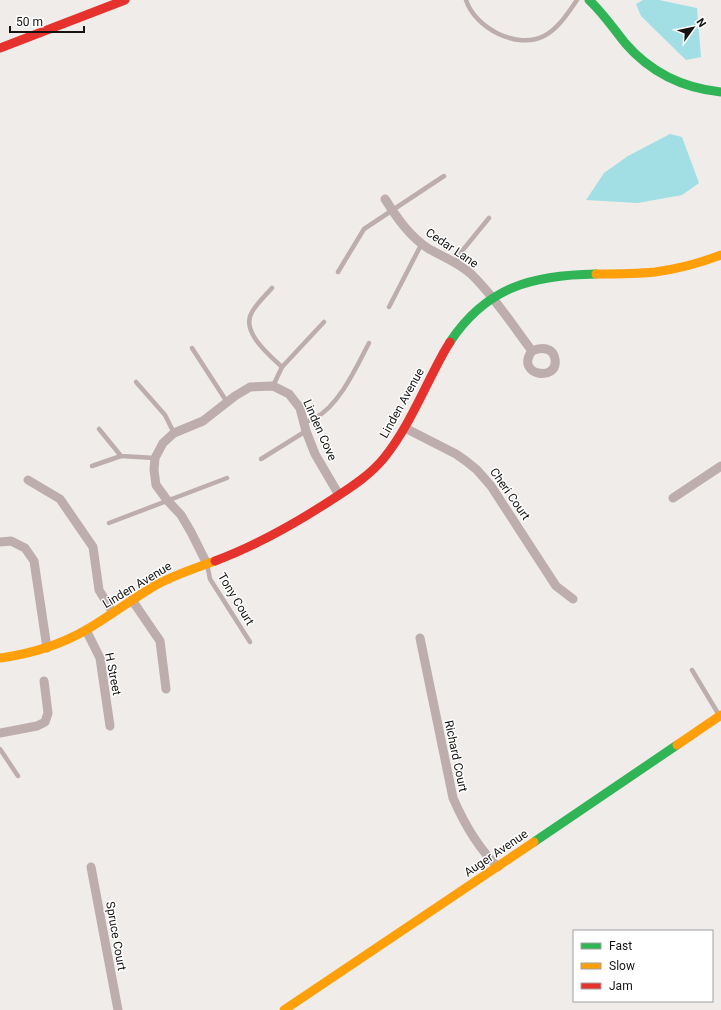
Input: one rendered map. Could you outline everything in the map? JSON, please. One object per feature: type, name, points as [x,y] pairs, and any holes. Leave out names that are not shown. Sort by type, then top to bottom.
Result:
[{"type":"street","points":[[0,48],[125,0]]},
{"type":"street","points":[[589,0],[626,44],[644,62],[667,78],[692,88],[721,92]]},
{"type":"street","name":"Cedar Lane","points":[[385,199],[404,227],[422,243],[456,263],[478,281],[532,351]]},
{"type":"street","name":"Linden Avenue","points":[[0,658],[47,648],[76,636],[156,585],[253,545],[281,531],[340,495],[382,460],[404,428],[453,336],[477,309],[492,298],[522,284],[540,279],[655,272],[681,267],[721,255]]},
{"type":"street","points":[[207,564],[192,532],[156,485],[154,470],[155,458],[163,443],[174,432],[203,421],[235,396],[250,387],[273,386]]},
{"type":"street","name":"Linden Cove","points":[[273,386],[289,394],[300,408],[315,454],[340,495]]},
{"type":"street","name":"Cheri Court","points":[[404,428],[456,454],[477,470],[491,486],[556,586],[573,599]]},
{"type":"street","points":[[673,498],[721,466]]},
{"type":"street","points":[[28,480],[60,499],[92,547],[99,590],[113,613]]},
{"type":"street","points":[[0,542],[11,541],[25,548],[34,561],[47,648]]},
{"type":"street","points":[[132,600],[160,641],[166,689]]},
{"type":"street","name":"H Street","points":[[86,630],[100,658],[110,726]]},
{"type":"street","name":"Richard Court","points":[[420,638],[452,798],[462,817],[488,857],[498,867]]},
{"type":"street","points":[[0,733],[37,726],[45,722],[48,713],[44,681]]},
{"type":"street","name":"Auger Avenue","points":[[284,1010],[720,716]]},
{"type":"street","name":"Spruce Court","points":[[91,867],[118,1010]]},
{"type":"lane","points":[[466,0],[477,18],[492,31],[512,39],[531,41],[545,36],[559,25],[577,0]]},
{"type":"lane","points":[[338,272],[364,229],[444,176]]},
{"type":"lane","points":[[456,263],[462,251],[489,218]]},
{"type":"lane","points":[[389,307],[422,243]]},
{"type":"lane","points":[[272,288],[251,312],[249,320],[250,330],[264,350],[282,367]]},
{"type":"lane","points":[[273,386],[282,367],[324,322]]},
{"type":"lane","points":[[261,459],[327,410],[347,385],[370,344]]},
{"type":"lane","points":[[192,348],[227,402]]},
{"type":"lane","points":[[136,382],[165,415],[174,432]]},
{"type":"lane","points":[[99,429],[121,456]]},
{"type":"lane","points":[[92,466],[121,456],[155,458]]},
{"type":"lane","points":[[109,523],[227,478]]},
{"type":"lane","name":"Tony Court","points":[[207,564],[210,579],[250,642]]},
{"type":"lane","points":[[692,670],[720,716]]},
{"type":"lane","points":[[0,750],[18,776]]},
{"type":"water","points":[[643,0],[659,0],[697,8],[701,57],[686,60],[641,16],[636,4]]},
{"type":"water","points":[[670,134],[682,137],[699,183],[682,195],[638,203],[586,200],[604,173],[628,156]]},
{"type":"traffic: fast","points":[[589,0],[625,43],[656,70],[668,77],[693,87],[721,92]]},
{"type":"traffic: fast","points":[[450,342],[464,323],[480,308],[496,296],[514,287],[532,281],[552,277],[596,274]]},
{"type":"traffic: fast","points":[[534,842],[677,745]]},
{"type":"traffic: slow","points":[[596,274],[633,274],[664,271],[705,261],[721,255]]},
{"type":"traffic: slow","points":[[0,658],[34,651],[66,640],[95,625],[163,581],[215,561]]},
{"type":"traffic: slow","points":[[677,745],[721,715]]},
{"type":"traffic: slow","points":[[284,1010],[534,842]]},
{"type":"traffic: jam","points":[[0,48],[125,0]]},
{"type":"traffic: jam","points":[[215,561],[247,548],[292,524],[349,489],[373,469],[384,458],[401,433],[450,342]]}]
